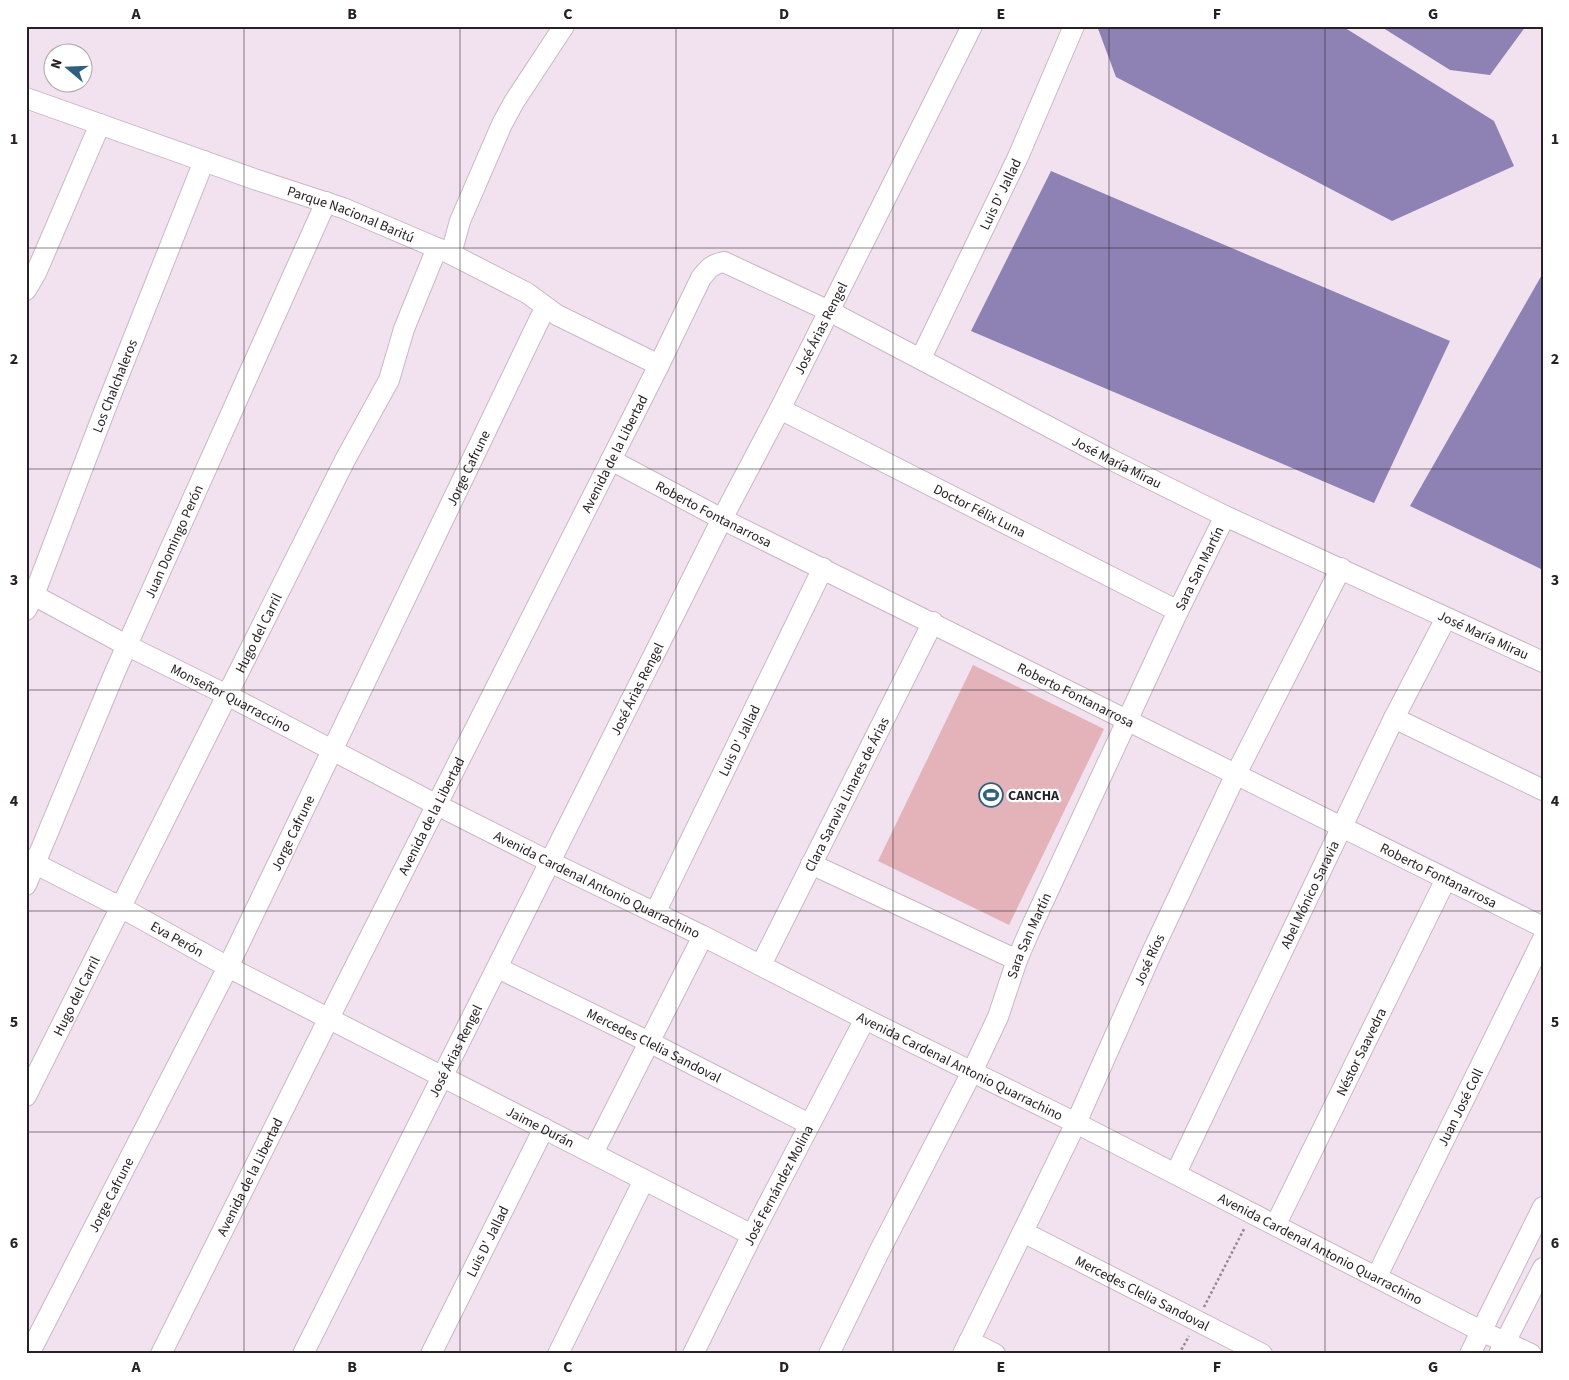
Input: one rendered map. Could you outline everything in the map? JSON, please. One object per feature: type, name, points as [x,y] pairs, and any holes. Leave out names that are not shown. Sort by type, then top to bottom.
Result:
[{"type":"street","name":"Hugo del Carril","points":[[26,1096],[122,908],[345,460],[389,380],[401,337],[460,221],[502,124],[514,102],[564,26]]},
{"type":"street","name":"José Árias Rengel","points":[[303,1354],[722,518],[780,409],[972,26]]},
{"type":"street","name":"Luis D' Jallad","points":[[921,358],[1018,157],[1074,26]]},
{"type":"street","name":"Parque Nacional Baritú","points":[[26,98],[326,202],[444,251],[527,293],[545,308],[659,366]]},
{"type":"street","points":[[26,290],[36,272],[100,124]]},
{"type":"street","name":"Los Chalchaleros","points":[[29,599],[204,161]]},
{"type":"street","name":"Juan Domingo Perón","points":[[26,885],[31,861],[126,645],[326,202]]},
{"type":"street","name":"José María Mirau","points":[[701,278],[709,268],[724,262],[829,311],[1110,459],[1225,516],[1543,662]]},
{"type":"street","name":"Avenida de la Libertad","points":[[161,1354],[659,366],[701,278]]},
{"type":"street","name":"Jorge Cafrune","points":[[29,1354],[228,967],[545,308]]},
{"type":"street","name":"Doctor Félix Luna","points":[[780,409],[1178,611]]},
{"type":"street","name":"Roberto Fontanarrosa","points":[[611,460],[722,518],[934,622],[1128,722],[1543,927]]},
{"type":"street","name":"Sara San Martín","points":[[829,1354],[998,1017],[1017,960],[1178,611],[1225,516]]},
{"type":"street","name":"Luis D' Jallad","points":[[655,913],[823,568]]},
{"type":"street","name":"José Ríos","points":[[966,1347],[1076,1122],[1153,950],[1236,774],[1340,568]]},
{"type":"street","name":"Monseñor Quarraccino","points":[[29,599],[227,695],[437,805]]},
{"type":"street","name":"Abel Mónico Saravia","points":[[1176,1173],[1341,826],[1446,618]]},
{"type":"street","name":"Clara Saravia Linares de Árias","points":[[761,965],[934,622]]},
{"type":"street","points":[[1394,718],[1543,790]]},
{"type":"street","name":"Avenida Cardenal Antonio Quarrachino","points":[[437,805],[703,936],[865,1019],[1076,1122],[1481,1331]]},
{"type":"street","name":"Eva Perón","points":[[31,861],[122,908],[228,967],[329,1018]]},
{"type":"street","points":[[812,864],[1017,960]]},
{"type":"street","name":"Néstor Saavedra","points":[[1276,1224],[1446,879]]},
{"type":"street","points":[[594,1153],[703,936]]},
{"type":"street","name":"Juan José Coll","points":[[1377,1276],[1543,939]]},
{"type":"street","name":"Mercedes Clelia Sandoval","points":[[498,968],[649,1042],[809,1124]]},
{"type":"street","name":"Jaime Durán","points":[[329,1018],[752,1235]]},
{"type":"street","name":"José Fernández Molina","points":[[693,1354],[752,1235],[865,1019]]},
{"type":"street","name":"Luis D' Jallad","points":[[431,1354],[544,1128]]},
{"type":"street","points":[[558,1354],[644,1180]]},
{"type":"street","points":[[1470,1354],[1543,1207]]},
{"type":"street","name":"Mercedes Clelia Sandoval","points":[[1023,1232],[1262,1354]]},
{"type":"street","points":[[1502,1347],[1543,1268]]},
{"type":"street","points":[[1481,1331],[1502,1347],[1531,1354]]},
{"type":"street","points":[[966,1347],[996,1354]]},
{"type":"path","points":[[1179,1354],[1252,1212]]},
{"type":"shaded area","points":[[1097,26],[1342,26],[1494,121],[1514,166],[1392,221],[1116,77]]},
{"type":"shaded area","points":[[1380,26],[1526,26],[1490,75],[1450,70]]},
{"type":"shaded area","points":[[1051,171],[1450,341],[1374,503],[971,331]]},
{"type":"shaded area","points":[[1543,273],[1543,570],[1410,506]]},
{"type":"shaded area","name":"CANCHA","points":[[973,665],[1104,729],[1009,925],[878,861]]},
{"type":"place","name":"CANCHA","points":[[991,795]]}]
